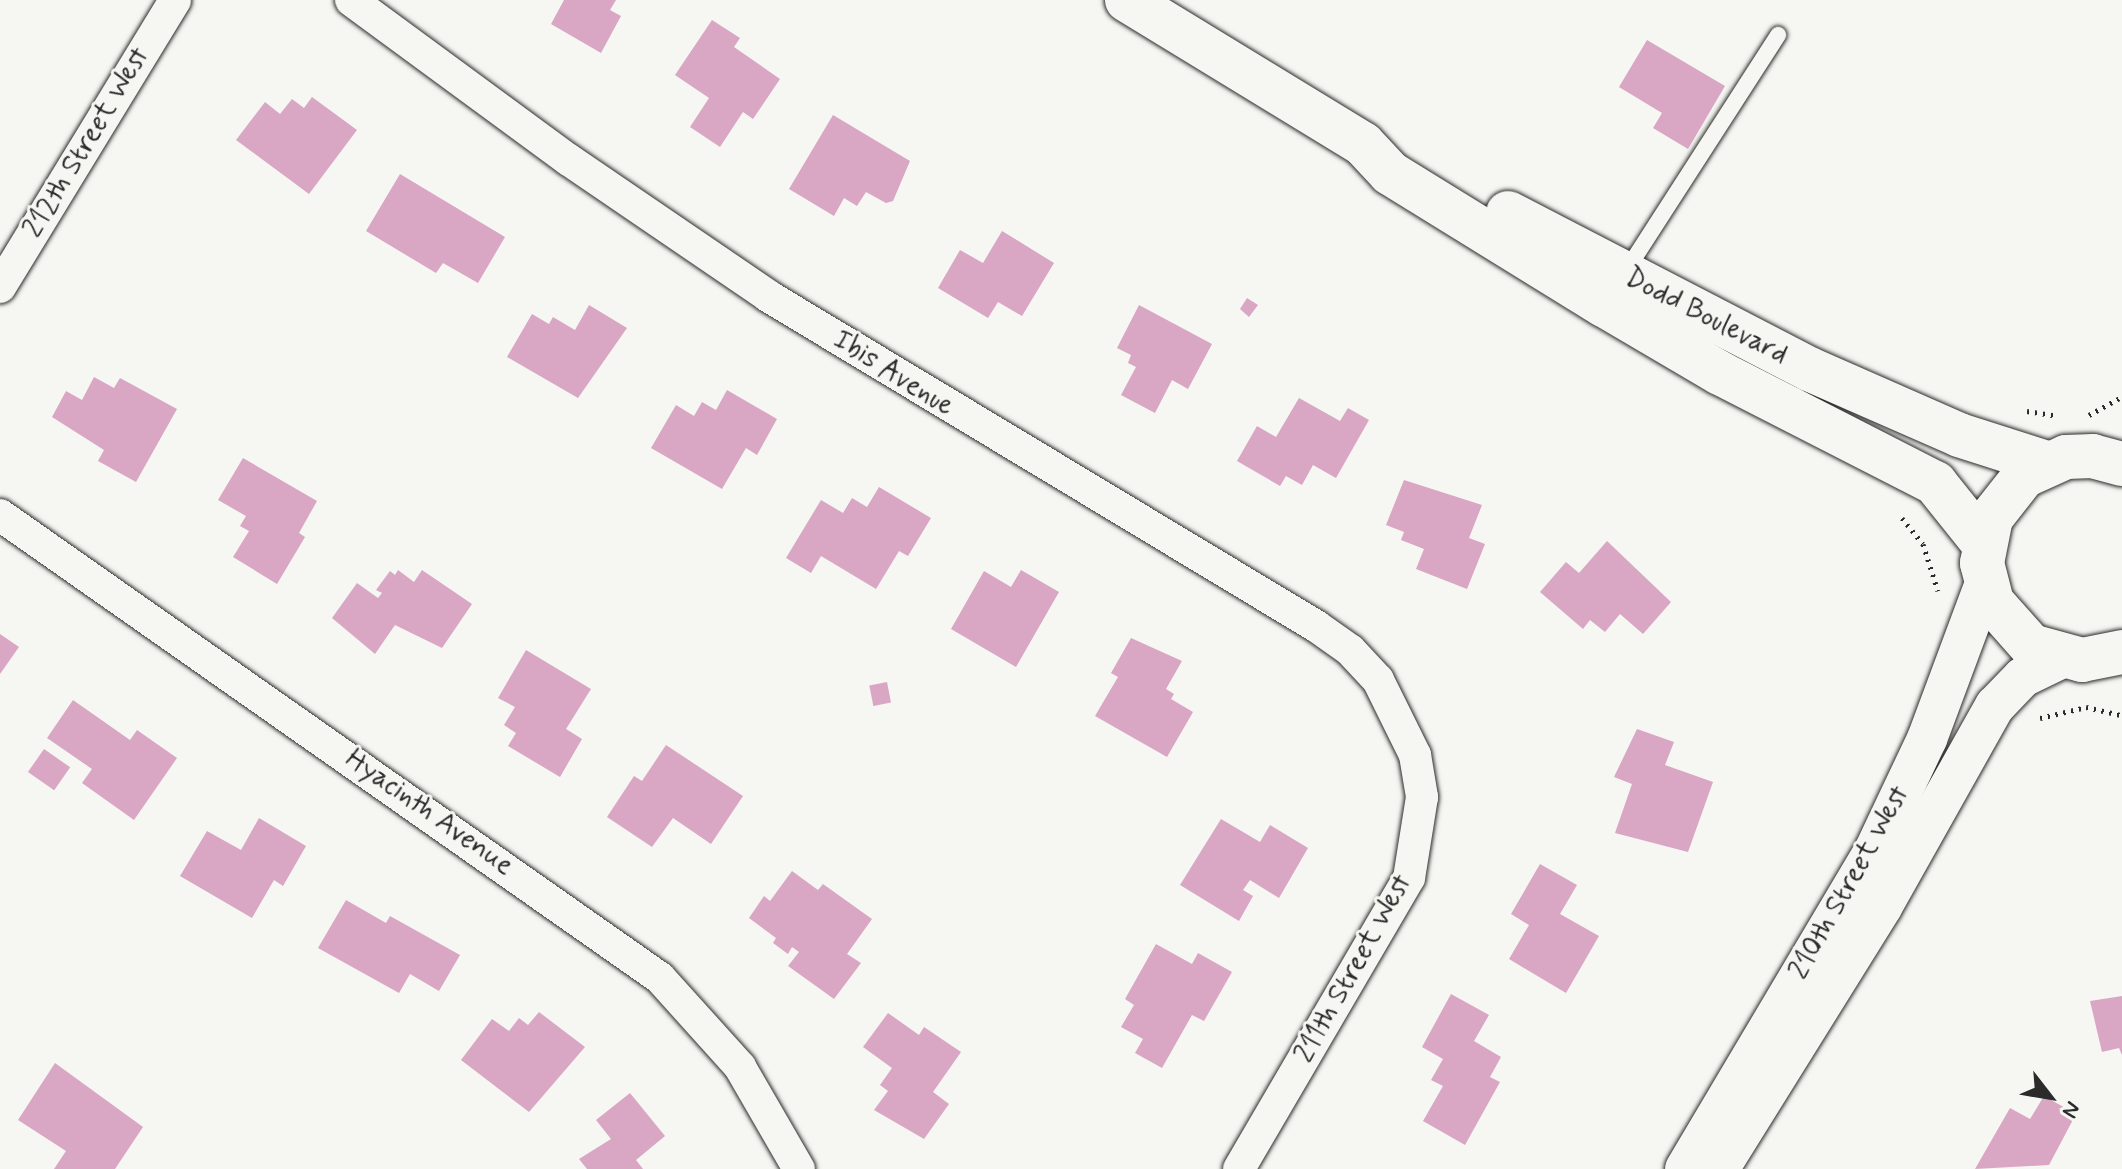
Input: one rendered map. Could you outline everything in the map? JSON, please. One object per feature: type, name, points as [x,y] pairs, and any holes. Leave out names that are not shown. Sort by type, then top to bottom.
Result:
[{"type":"main road","name":"Dodd Boulevard","points":[[1127,0],[1376,152],[1399,155],[1623,276],[1809,369],[1959,435],[2047,463]]},
{"type":"main road","name":"Dodd Boulevard","points":[[1376,152],[1390,173],[1604,305],[1720,373],[1935,483],[1984,563],[2002,619],[2015,634],[2102,658]]},
{"type":"main road","points":[[1984,563],[2004,495],[2047,463],[2104,447]]},
{"type":"street","name":"212th Street West","points":[[0,287],[175,0]]},
{"type":"street","name":"Ibis Avenue","points":[[351,0],[569,160],[768,296],[1350,650],[1378,680],[1415,755]]},
{"type":"street","name":"Hyacinth Avenue","points":[[0,515],[660,978],[740,1067],[799,1169]]},
{"type":"street","name":"210th Street West","points":[[1685,1169],[1874,851],[1927,739],[1984,563]]},
{"type":"street","name":"210th Street West","points":[[1719,1169],[1882,907],[1995,706],[2023,677],[2102,658]]},
{"type":"street","name":"211th Street West","points":[[1239,1169],[1409,878],[1422,797],[1415,755]]},
{"type":"lane","points":[[1623,276],[1778,35]]},
{"type":"path","points":[[2104,447],[2122,397]]},
{"type":"path","points":[[2024,411],[2066,418]]},
{"type":"path","points":[[1902,518],[1923,544],[1939,581],[1937,607]]},
{"type":"path","points":[[2033,724],[2044,715],[2086,707],[2122,715]]},
{"type":"building","points":[[564,0],[616,0],[610,10],[621,16],[601,53],[551,24]]},
{"type":"building","points":[[712,20],[740,38],[734,47],[780,79],[753,119],[743,112],[720,147],[690,127],[709,98],[675,75]]},
{"type":"building","points":[[1647,40],[1725,86],[1688,149],[1653,128],[1662,113],[1619,87]]},
{"type":"building","points":[[312,97],[357,130],[309,194],[236,140],[265,102],[280,114],[292,99],[304,108]]},
{"type":"building","points":[[833,115],[910,161],[893,201],[886,203],[866,192],[857,206],[844,198],[834,216],[789,189]]},
{"type":"building","points":[[400,174],[505,237],[478,283],[443,263],[436,273],[366,231]]},
{"type":"building","points":[[1002,231],[1054,263],[1022,316],[998,302],[988,318],[938,288],[960,250],[983,263]]},
{"type":"building","points":[[1247,298],[1258,305],[1249,317],[1240,309]]},
{"type":"building","points":[[589,305],[627,328],[578,398],[507,357],[532,314],[549,324],[553,317],[575,330]]},
{"type":"building","points":[[1139,305],[1212,344],[1188,389],[1172,380],[1155,413],[1121,395],[1136,367],[1128,363],[1131,355],[1117,348]]},
{"type":"building","points":[[94,377],[114,388],[120,378],[177,409],[136,482],[98,461],[104,450],[52,417],[66,391],[82,400]]},
{"type":"building","points":[[727,390],[777,419],[757,455],[746,448],[722,489],[651,448],[676,405],[694,416],[702,402],[716,410]]},
{"type":"building","points":[[1299,398],[1340,421],[1348,408],[1369,420],[1336,478],[1313,465],[1302,485],[1286,476],[1280,486],[1237,461],[1257,426],[1276,437]]},
{"type":"building","points":[[243,458],[317,501],[299,533],[305,537],[277,584],[233,557],[249,531],[240,526],[246,516],[218,500]]},
{"type":"building","points":[[1404,480],[1482,505],[1469,538],[1485,544],[1467,589],[1416,569],[1424,549],[1401,540],[1404,532],[1386,525]]},
{"type":"building","points":[[879,487],[931,518],[908,556],[899,551],[876,589],[821,556],[811,573],[786,558],[821,500],[843,513],[852,498],[867,507]]},
{"type":"building","points":[[1607,541],[1671,602],[1643,634],[1620,614],[1605,632],[1590,620],[1583,629],[1540,592],[1566,562],[1579,573]]},
{"type":"building","points":[[398,570],[414,582],[422,570],[472,604],[442,648],[395,625],[375,654],[332,618],[357,583],[378,598],[382,593],[376,590],[390,571],[395,575]]},
{"type":"building","points":[[1021,570],[1059,592],[1016,667],[951,629],[984,571],[1011,587]]},
{"type":"building","points":[[0,634],[19,647],[0,674]]},
{"type":"building","points":[[1131,638],[1182,661],[1166,689],[1174,694],[1171,699],[1193,712],[1167,757],[1095,716],[1118,677],[1111,673]]},
{"type":"building","points":[[526,650],[591,689],[566,729],[582,739],[560,777],[508,746],[516,733],[504,725],[515,707],[498,698]]},
{"type":"building","points":[[887,682],[891,703],[873,706],[869,685]]},
{"type":"building","points":[[73,700],[130,740],[137,730],[177,758],[134,820],[82,783],[92,769],[47,738]]},
{"type":"building","points":[[1637,729],[1674,742],[1665,765],[1713,782],[1688,852],[1615,833],[1632,784],[1614,777]]},
{"type":"building","points":[[666,745],[743,796],[711,844],[673,818],[652,847],[607,817],[634,776],[642,781]]},
{"type":"building","points":[[44,749],[70,767],[54,790],[28,772]]},
{"type":"building","points":[[259,818],[306,846],[283,886],[274,880],[252,918],[180,876],[207,831],[241,850]]},
{"type":"building","points":[[1221,819],[1260,842],[1270,825],[1308,848],[1279,898],[1250,880],[1243,890],[1253,896],[1239,921],[1180,885]]},
{"type":"building","points":[[1540,864],[1577,885],[1560,914],[1599,936],[1566,993],[1509,959],[1529,925],[1511,914]]},
{"type":"building","points":[[792,871],[818,890],[823,884],[872,919],[847,954],[861,963],[834,999],[788,966],[799,952],[792,947],[788,954],[773,943],[776,938],[749,918],[764,896],[770,901]]},
{"type":"building","points":[[346,900],[386,923],[390,916],[460,955],[439,991],[410,974],[399,993],[318,948]]},
{"type":"building","points":[[1156,944],[1192,964],[1198,953],[1232,972],[1204,1021],[1192,1015],[1162,1068],[1135,1053],[1143,1039],[1121,1027],[1134,1005],[1125,999]]},
{"type":"building","points":[[1451,994],[1489,1015],[1474,1041],[1501,1057],[1490,1077],[1500,1082],[1465,1145],[1423,1121],[1443,1086],[1431,1080],[1443,1059],[1422,1047]]},
{"type":"building","points":[[2122,996],[2122,1055],[2119,1048],[2102,1052],[2090,1001]]},
{"type":"building","points":[[539,1012],[585,1047],[529,1112],[461,1060],[492,1019],[509,1031],[519,1018],[528,1025]]},
{"type":"building","points":[[888,1013],[919,1035],[924,1027],[961,1052],[933,1092],[949,1104],[924,1139],[874,1110],[888,1091],[880,1085],[892,1068],[863,1047]]},
{"type":"building","points":[[55,1063],[143,1127],[115,1169],[54,1169],[66,1151],[18,1120]]},
{"type":"building","points":[[630,1093],[665,1136],[636,1160],[643,1169],[587,1169],[579,1159],[611,1139],[596,1120]]},
{"type":"building","points":[[2044,1096],[2076,1114],[2049,1165],[1975,1169],[2010,1108],[2030,1119]]}]
